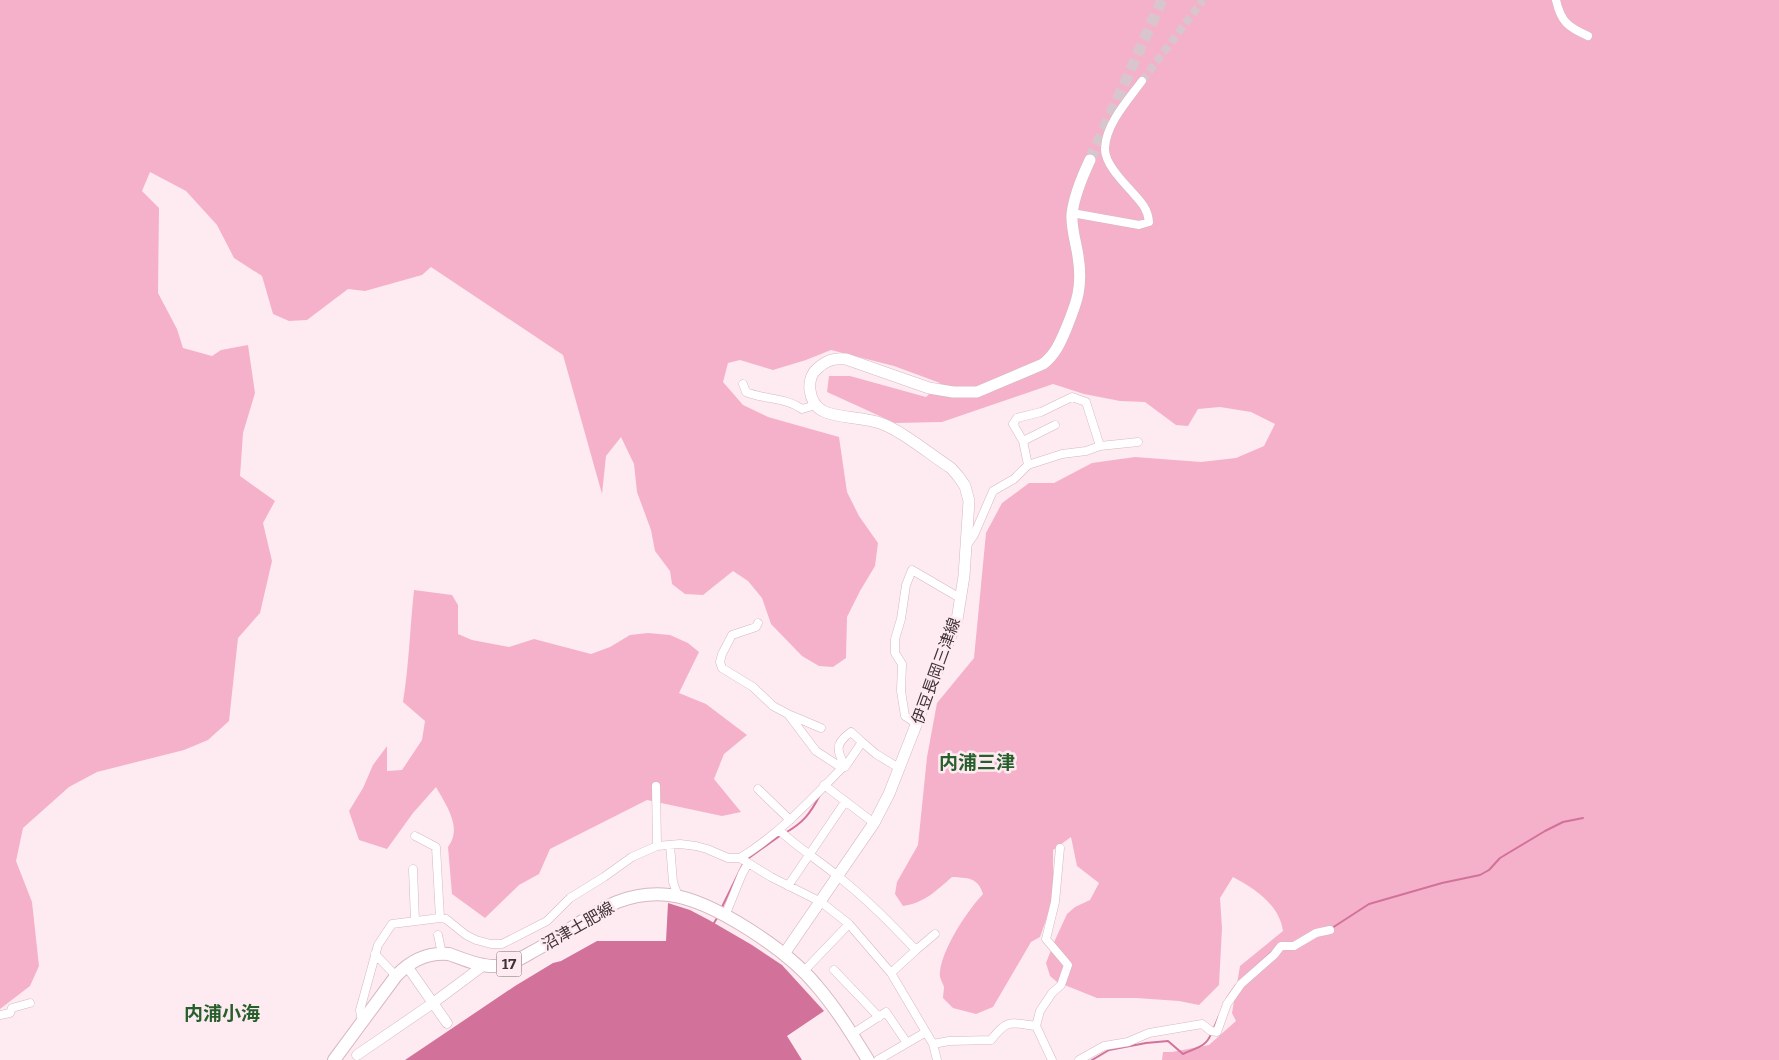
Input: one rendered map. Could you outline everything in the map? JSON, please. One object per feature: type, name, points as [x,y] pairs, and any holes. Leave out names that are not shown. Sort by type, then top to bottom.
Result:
[{"type":"main road","points":[[815,404],[809,386],[812,373],[826,362],[835,358],[846,359],[929,388],[953,392],[977,392],[1043,364],[1050,359],[1058,348],[1078,300],[1080,277],[1072,227],[1072,213],[1077,192],[1090,160]]},
{"type":"main road","name":"伊豆長岡三津線","points":[[784,954],[874,823],[889,794],[957,620],[967,545],[970,501],[965,486],[951,468],[881,423],[822,411],[815,404]]},
{"type":"main road","name":"沼津土肥線","points":[[334,1060],[396,976],[407,966],[425,956],[449,954],[484,965],[497,966],[507,964],[518,960],[618,902],[656,894],[678,896],[720,913],[758,935],[784,954],[804,971],[832,1005],[868,1060]]},
{"type":"street","points":[[1556,0],[1564,20],[1573,29],[1588,36]]},
{"type":"street","points":[[1072,213],[1139,225],[1149,222],[1148,213],[1143,204],[1112,168],[1105,149],[1110,130],[1142,81]]},
{"type":"street","points":[[743,384],[746,392],[759,398],[792,402],[802,409],[815,404]]},
{"type":"street","points":[[1028,465],[1023,441],[1013,424],[1017,418],[1041,412],[1072,397],[1086,402],[1100,446]]},
{"type":"street","points":[[1023,441],[1055,425]]},
{"type":"street","points":[[967,545],[974,535],[993,492],[1014,479],[1028,465],[1062,454],[1086,451],[1100,446],[1138,442]]},
{"type":"street","points":[[916,724],[905,716],[901,690],[902,664],[895,653],[895,639],[906,585],[912,570],[960,598]]},
{"type":"street","points":[[758,623],[756,627],[732,636],[722,654],[720,662],[722,668],[746,683],[773,706],[821,728]]},
{"type":"street","points":[[788,714],[816,751],[843,768]]},
{"type":"street","points":[[843,768],[837,749],[840,741],[851,732],[876,754],[899,768]]},
{"type":"street","points":[[362,1022],[360,1010],[375,954],[378,945],[392,924],[440,918],[446,919],[466,935],[476,940],[491,944],[502,944],[548,922],[570,898],[632,857],[657,846],[680,844],[696,846],[728,858],[740,858],[759,847],[814,798],[824,785],[843,768],[862,742]]},
{"type":"street","points":[[824,785],[874,823]]},
{"type":"street","points":[[656,786],[657,846]]},
{"type":"street","points":[[758,789],[790,820]]},
{"type":"street","points":[[788,886],[845,802]]},
{"type":"street","points":[[779,830],[794,844],[838,876],[870,903],[916,950]]},
{"type":"street","points":[[414,836],[436,847],[440,918]]},
{"type":"street","points":[[670,845],[672,873],[678,896]]},
{"type":"street","points":[[1052,1060],[1036,1026],[1040,1011],[1052,993],[1061,985],[1068,965],[1046,939],[1055,902],[1060,848]]},
{"type":"street","points":[[740,858],[788,886],[821,902],[849,924],[891,973],[933,1044],[937,1060]]},
{"type":"street","points":[[720,913],[748,863]]},
{"type":"street","points":[[413,869],[415,921]]},
{"type":"street","points":[[804,971],[849,924]]},
{"type":"street","points":[[1079,1060],[1104,1046],[1128,1042],[1149,1033],[1202,1024],[1214,1031],[1220,1027],[1228,1004],[1240,984],[1275,954],[1281,946],[1294,946],[1316,933],[1330,930]]},
{"type":"street","points":[[891,973],[935,934]]},
{"type":"street","points":[[438,935],[442,954]]},
{"type":"street","points":[[375,954],[396,976]]},
{"type":"street","points":[[357,1055],[433,1004],[484,965]]},
{"type":"street","points":[[407,966],[446,1023]]},
{"type":"street","points":[[834,970],[880,1016]]},
{"type":"street","points":[[0,1015],[10,1012],[12,1008],[30,1003]]},
{"type":"street","points":[[852,1034],[886,1012],[907,1043]]},
{"type":"street","points":[[933,1044],[948,1040],[991,1040],[1001,1027],[1008,1022],[1036,1026]]},
{"type":"street","points":[[878,1060],[926,1032]]},
{"type":"shaded area","points":[[0,0],[1779,0],[1779,1060],[1162,1060],[1163,1052],[1209,1045],[1236,1021],[1232,1013],[1240,966],[1283,931],[1281,921],[1265,898],[1233,877],[1220,898],[1222,928],[1219,985],[1199,1005],[1179,1001],[1136,998],[1097,998],[1057,982],[1050,976],[1046,963],[1055,940],[1067,914],[1075,907],[1090,900],[1099,883],[1077,866],[1071,837],[1053,850],[1053,900],[1040,937],[1031,942],[993,1007],[976,1014],[953,1008],[943,998],[944,987],[940,978],[942,963],[945,952],[956,931],[983,894],[981,888],[975,881],[952,877],[929,896],[917,902],[903,906],[895,894],[897,882],[918,845],[927,757],[937,703],[974,658],[986,533],[1002,503],[1029,483],[1054,483],[1092,463],[1135,457],[1201,462],[1236,458],[1264,446],[1275,424],[1251,412],[1220,407],[1198,409],[1188,426],[1176,425],[1145,402],[1120,401],[1084,394],[1053,384],[942,422],[895,423],[827,392],[829,376],[850,376],[926,397],[940,383],[894,366],[831,350],[773,370],[740,360],[728,363],[723,382],[743,405],[768,417],[839,437],[847,492],[859,516],[878,543],[875,566],[847,617],[846,658],[833,667],[819,666],[802,656],[771,624],[762,598],[748,581],[733,571],[703,595],[685,594],[672,584],[670,571],[655,551],[651,530],[637,492],[634,464],[621,437],[606,456],[602,494],[563,355],[431,267],[422,275],[365,291],[348,289],[307,320],[289,321],[273,314],[262,276],[234,258],[217,225],[186,191],[150,172],[142,191],[159,208],[158,293],[177,329],[183,348],[212,356],[221,350],[248,345],[255,393],[243,433],[240,476],[275,501],[263,523],[272,561],[260,613],[238,638],[229,721],[208,740],[184,750],[97,772],[69,787],[23,828],[16,861],[32,902],[39,966],[30,986],[0,1009]]},
{"type":"shaded area","points":[[414,590],[452,595],[458,605],[458,634],[472,640],[509,647],[534,639],[591,654],[610,647],[630,635],[648,633],[670,635],[688,643],[699,652],[679,693],[706,704],[747,735],[724,754],[714,779],[741,812],[722,816],[647,800],[550,849],[539,874],[519,885],[485,918],[452,894],[448,847],[454,832],[453,824],[448,809],[436,787],[413,813],[387,849],[359,840],[349,811],[363,788],[373,765],[387,746],[387,771],[402,770],[422,740],[425,721],[403,702]]},
{"type":"shaded area","points":[[668,903],[690,910],[709,920],[782,965],[824,1011],[787,1036],[802,1060],[405,1060],[515,986],[553,963],[561,961],[597,941],[666,941]]},
{"type":"waterway","points":[[785,833],[797,826],[806,817],[820,795]]},
{"type":"waterway","points":[[1332,928],[1369,904],[1442,883],[1480,875],[1489,870],[1500,858],[1545,831],[1563,822],[1583,818]]},
{"type":"waterway","points":[[746,860],[781,835]]},
{"type":"waterway","points":[[721,909],[743,864]]},
{"type":"waterway","points":[[714,923],[717,918]]},
{"type":"waterway","points":[[1297,948],[1305,943]]},
{"type":"waterway","points":[[1252,970],[1273,951]]},
{"type":"waterway","points":[[1227,998],[1236,985]]},
{"type":"waterway","points":[[1213,1030],[1219,1016]]},
{"type":"waterway","points":[[1092,1060],[1109,1050],[1168,1041],[1183,1054],[1206,1042],[1211,1034]]},
{"type":"tunnel","points":[[1090,160],[1162,0]]},
{"type":"tunnel","points":[[1142,81],[1203,0]]},
{"type":"district","name":"内浦三津","points":[[977,762]]},
{"type":"district","name":"内浦小海","points":[[222,1013]]}]
